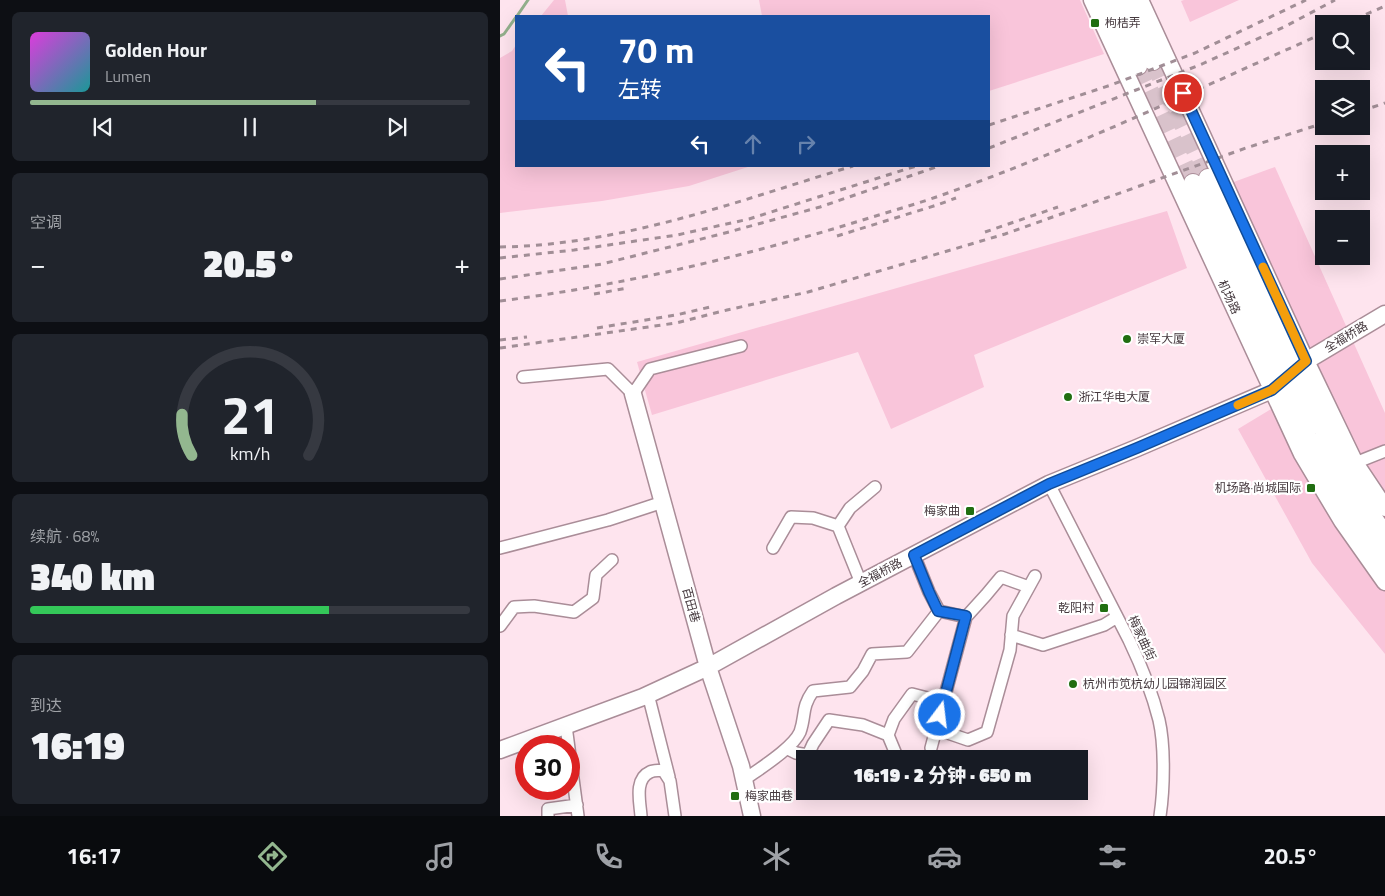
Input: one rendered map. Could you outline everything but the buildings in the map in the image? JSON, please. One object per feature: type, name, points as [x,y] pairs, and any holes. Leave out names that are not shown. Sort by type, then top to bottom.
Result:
[{"type":"main road","points":[[1108,0],[1145,64],[1124,0]]},
{"type":"main road","name":"机场路","points":[[1200,181],[1289,376],[1342,470],[1385,535]]},
{"type":"main road","name":"机场路","points":[[1289,376],[1307,437],[1339,497],[1385,559]]},
{"type":"street","name":"机场路","points":[[1092,0],[1289,376],[1355,463],[1385,508]]},
{"type":"street","name":"机场路","points":[[1140,0],[1289,376],[1302,454],[1342,521],[1385,582]]},
{"type":"street","name":"全福桥路","points":[[500,750],[648,694],[708,666],[1049,484],[1137,448],[1289,376],[1385,314]]},
{"type":"street","points":[[523,377],[608,370],[633,394],[650,369],[741,346]]},
{"type":"street","name":"百田巷","points":[[633,394],[708,666],[741,766],[752,816]]},
{"type":"street","points":[[1355,463],[1385,451]]},
{"type":"street","name":"梅家曲街","points":[[1049,484],[1140,663],[1159,721],[1162,769],[1160,816]]},
{"type":"street","points":[[838,526],[850,508],[875,487]]},
{"type":"street","points":[[500,548],[608,520],[663,502]]},
{"type":"street","points":[[773,548],[791,517],[813,518],[838,526]]},
{"type":"street","points":[[838,526],[861,583]]},
{"type":"street","points":[[914,555],[938,611]]},
{"type":"street","points":[[500,626],[514,607],[534,606],[574,612],[593,598],[596,575],[612,560]]},
{"type":"street","points":[[936,728],[968,740],[987,732],[1010,650],[1013,616],[1036,576]]},
{"type":"street","points":[[931,748],[966,616],[1001,577],[1029,587]]},
{"type":"street","points":[[938,611],[966,616]]},
{"type":"street","points":[[744,780],[771,759],[788,749],[800,732],[805,702],[813,691],[850,687],[863,672],[872,654],[907,652],[938,611]]},
{"type":"street","points":[[1011,634],[1043,645],[1104,625],[1117,616]]},
{"type":"street","points":[[648,694],[670,781],[675,816]]},
{"type":"street","points":[[894,750],[888,734],[894,719],[912,694],[943,702]]},
{"type":"street","points":[[788,749],[796,753],[808,755],[829,720],[863,725],[888,734]]},
{"type":"street","points":[[548,816],[548,809],[578,811],[566,726]]},
{"type":"street","points":[[641,816],[638,792],[642,778],[650,772],[663,770],[670,781]]},
{"type":"shaded area","points":[[554,0],[565,0],[568,15],[542,15]]},
{"type":"shaded area","points":[[759,0],[1080,0],[1104,54],[990,91],[990,15],[762,15]]},
{"type":"shaded area","points":[[1239,0],[1190,22],[1181,1]]},
{"type":"shaded area","points":[[515,46],[515,167],[748,167],[689,186],[602,201],[500,213],[500,58],[512,51]]},
{"type":"shaded area","points":[[1275,167],[1315,256],[1315,265],[1319,265],[1385,413],[1385,654],[1312,563],[1238,429],[1313,384],[1231,183]]},
{"type":"shaded area","points":[[1167,211],[1187,268],[974,355],[984,387],[891,429],[858,352],[652,415],[637,362]]},
{"type":"waterway","points":[[518,15],[528,0]]},
{"type":"waterway","points":[[500,36],[504,34],[515,18]]},
{"type":"tunnel","points":[[1153,61],[1208,178]]},
{"type":"tunnel","points":[[1138,66],[1193,183]]},
{"type":"railway","points":[[990,125],[1111,85],[1195,53],[1306,0]]},
{"type":"railway","points":[[990,148],[1202,64],[1286,26],[1335,0]]},
{"type":"railway","points":[[1364,15],[1385,6]]},
{"type":"railway","points":[[500,301],[593,287],[685,268],[776,245],[923,201],[991,177],[1087,138],[1315,37]]},
{"type":"railway","points":[[1370,108],[1385,103]]},
{"type":"railway","points":[[500,348],[676,323],[808,292],[1005,234],[1246,148],[1315,126]]},
{"type":"railway","points":[[500,247],[545,244],[635,230],[679,219],[850,167]]},
{"type":"railway","points":[[500,258],[574,250],[677,235],[749,219],[913,167]]},
{"type":"railway","points":[[500,279],[602,264],[725,233],[820,207],[936,167]]},
{"type":"railway","points":[[837,236],[956,198]]},
{"type":"railway","points":[[985,232],[1058,207]]},
{"type":"railway","points":[[594,294],[628,288]]},
{"type":"railway","points":[[597,328],[676,315],[710,307]]},
{"type":"railway","points":[[500,340],[527,337]]},
{"type":"slow traffic","points":[[1238,405],[1272,390],[1306,361],[1263,267]]},
{"type":"place","name":"枸桔弄","points":[[1095,23]]},
{"type":"place","name":"崇军大厦","points":[[1127,339]]},
{"type":"place","name":"浙江华电大厦","points":[[1068,397]]},
{"type":"place","name":"机场路·尚城国际","points":[[1311,488]]},
{"type":"place","name":"梅家曲","points":[[970,511]]},
{"type":"place","name":"乾阳村","points":[[1104,608]]},
{"type":"place","name":"杭州市笕杭幼儿园锦润园区","points":[[1073,684]]},
{"type":"place","name":"梅家曲巷","points":[[735,796]]},
{"type":"route","points":[[940,715],[966,616],[938,611],[914,555],[1049,484],[1272,390],[1306,361],[1183,93]]}]
